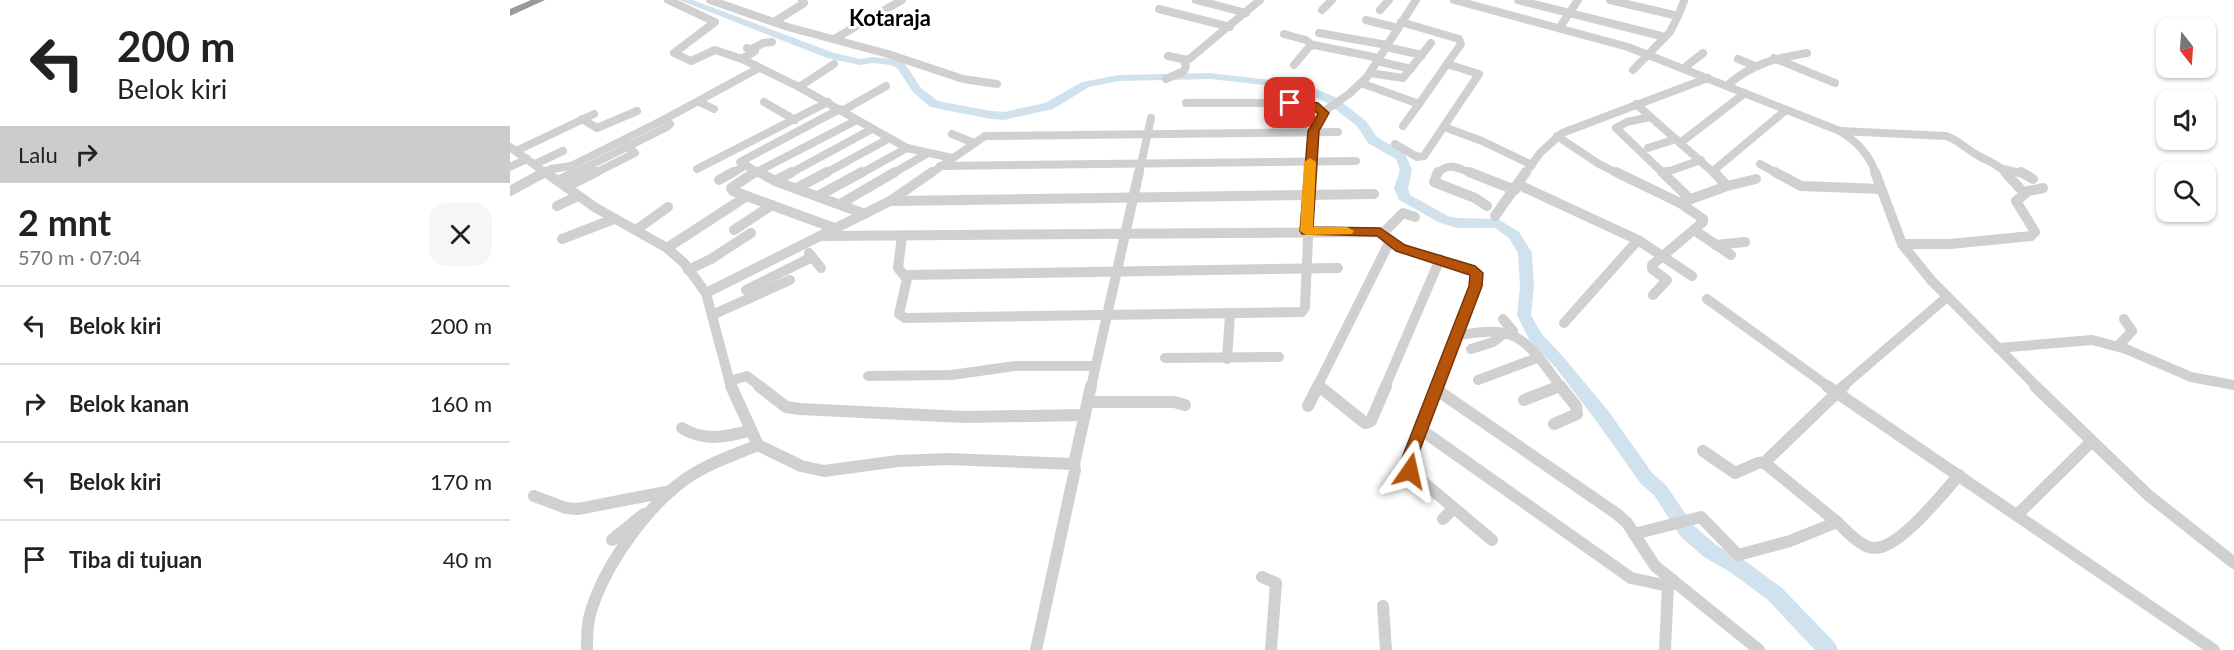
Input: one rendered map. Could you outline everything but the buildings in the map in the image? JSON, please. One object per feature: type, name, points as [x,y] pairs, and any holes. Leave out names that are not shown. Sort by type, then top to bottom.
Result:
[{"type":"highway","points":[[510,11],[531,0]]},
{"type":"highway","points":[[510,11],[540,0]]},
{"type":"street","points":[[668,0],[715,22],[674,53],[692,61],[715,50],[742,59],[828,102],[907,148],[952,158]]},
{"type":"street","points":[[710,0],[774,22],[963,79],[997,84]]},
{"type":"street","points":[[729,6],[739,0]]},
{"type":"street","points":[[774,22],[800,8],[804,3],[801,0]]},
{"type":"street","points":[[834,39],[902,0]]},
{"type":"street","points":[[1196,0],[1246,13]]},
{"type":"street","points":[[1168,56],[1184,61],[1203,50],[1260,0]]},
{"type":"street","points":[[1322,10],[1332,0]]},
{"type":"street","points":[[1380,10],[1389,0]]},
{"type":"street","points":[[902,236],[897,261],[898,268],[907,279],[899,310],[899,314],[905,318],[1302,312],[1305,307],[1306,231],[1314,131],[1325,112],[1370,73],[1416,0]]},
{"type":"street","points":[[1454,0],[1471,2],[1650,54],[1840,131],[1854,140],[1870,158],[1902,244],[1947,297],[2091,442],[2148,495],[2234,563]]},
{"type":"street","points":[[1518,0],[1665,37]]},
{"type":"street","points":[[1560,27],[1578,0]]},
{"type":"street","points":[[1610,0],[1678,16]]},
{"type":"street","points":[[1634,70],[1665,37],[1684,1]]},
{"type":"street","points":[[1159,9],[1230,27]]},
{"type":"street","points":[[1366,20],[1400,25],[1461,40],[1461,44],[1403,126]]},
{"type":"street","points":[[1319,33],[1422,55]]},
{"type":"street","points":[[1284,34],[1306,39],[1312,45],[1411,69]]},
{"type":"street","points":[[742,59],[755,51],[749,49],[772,42]]},
{"type":"street","points":[[1370,73],[1401,79],[1431,44]]},
{"type":"street","points":[[1294,65],[1312,45]]},
{"type":"street","points":[[1684,68],[1703,53]]},
{"type":"street","points":[[1727,86],[1755,66],[1774,58],[1807,53]]},
{"type":"street","points":[[1774,58],[1834,83]]},
{"type":"street","points":[[1738,59],[1755,66]]},
{"type":"street","points":[[1166,79],[1184,71],[1186,66],[1184,61]]},
{"type":"street","points":[[799,87],[834,63]]},
{"type":"street","points":[[1395,144],[1417,157],[1424,156],[1479,74],[1447,64]]},
{"type":"street","points":[[510,191],[558,166],[571,166],[699,102],[759,68]]},
{"type":"street","points":[[1495,216],[1532,165],[1557,136],[1571,128],[1708,78]]},
{"type":"street","points":[[1361,83],[1419,104]]},
{"type":"street","points":[[865,214],[775,181],[741,162],[886,86]]},
{"type":"street","points":[[1648,148],[1678,141],[1745,93]]},
{"type":"street","points":[[699,102],[714,110]]},
{"type":"street","points":[[764,102],[795,120]]},
{"type":"street","points":[[697,169],[828,102]]},
{"type":"street","points":[[1186,103],[1304,103],[1314,105],[1325,112]]},
{"type":"street","points":[[1636,104],[1701,160],[1727,186]]},
{"type":"street","points":[[1713,171],[1786,110]]},
{"type":"street","points":[[582,119],[599,128],[637,111]]},
{"type":"street","points":[[513,149],[594,114]]},
{"type":"street","points":[[1650,117],[1627,122],[1616,128],[1664,173],[1685,201],[1703,219],[1703,222],[1652,267],[1667,280],[1653,294]]},
{"type":"street","points":[[1036,650],[1095,366],[1152,118]]},
{"type":"street","points":[[562,184],[634,153],[627,146],[668,127],[670,124],[664,119]]},
{"type":"street","points":[[837,229],[733,191],[731,188],[755,171],[857,120]]},
{"type":"street","points":[[1444,128],[1465,134],[1532,165]]},
{"type":"street","points":[[775,181],[872,129]]},
{"type":"street","points":[[1840,131],[1949,136],[1978,156],[1999,165],[2024,192]]},
{"type":"street","points":[[706,293],[890,201],[974,143],[988,136],[1338,132]]},
{"type":"street","points":[[952,134],[974,143]]},
{"type":"street","points":[[1557,136],[1613,172],[1685,201],[1727,186],[1756,179]]},
{"type":"street","points":[[797,188],[888,139]]},
{"type":"street","points":[[818,196],[907,148]]},
{"type":"street","points":[[513,149],[578,196],[667,248],[688,270],[706,293],[729,381],[758,445],[801,466],[824,471],[917,460],[1000,460],[1074,464]]},
{"type":"street","points":[[510,167],[563,150]]},
{"type":"street","points":[[840,204],[928,153]]},
{"type":"street","points":[[1664,173],[1701,160]]},
{"type":"street","points":[[940,166],[1356,161]]},
{"type":"street","points":[[1760,164],[1801,186],[1880,189]]},
{"type":"street","points":[[719,180],[746,165]]},
{"type":"street","points":[[1487,206],[1475,198],[1434,182],[1432,180],[1436,172],[1446,165],[1453,166],[1517,187],[1638,240],[1692,276]]},
{"type":"street","points":[[2003,168],[2019,171],[2033,179]]},
{"type":"street","points":[[2024,192],[2043,188]]},
{"type":"street","points":[[1902,244],[1950,244],[2031,236],[2035,232],[2016,201],[2025,195],[2024,192]]},
{"type":"street","points":[[890,201],[1374,194]]},
{"type":"street","points":[[558,206],[578,196]]},
{"type":"street","points":[[667,248],[747,196]]},
{"type":"street","points":[[734,230],[772,205]]},
{"type":"street","points":[[636,230],[668,207]]},
{"type":"street","points":[[1308,406],[1386,238],[1403,213],[1415,217]]},
{"type":"street","points":[[562,239],[614,219]]},
{"type":"street","points":[[1694,230],[1731,255]]},
{"type":"street","points":[[823,236],[1373,231],[1401,248],[1470,269],[1477,273],[1478,277],[1408,463],[1410,471],[1492,540]]},
{"type":"street","points":[[688,270],[711,259],[751,234]]},
{"type":"street","points":[[1564,323],[1638,240]]},
{"type":"street","points":[[1716,245],[1745,242]]},
{"type":"street","points":[[803,246],[821,268]]},
{"type":"street","points":[[746,290],[812,257]]},
{"type":"street","points":[[1319,386],[1358,419],[1365,423],[1371,421],[1440,259]]},
{"type":"street","points":[[904,275],[1338,268]]},
{"type":"street","points":[[712,315],[790,280]]},
{"type":"street","points":[[1947,297],[1836,392],[1773,452],[1767,462],[1768,467],[1778,476],[1870,547],[1882,548],[1902,533],[1959,475]]},
{"type":"street","points":[[1707,299],[1836,392],[2214,650]]},
{"type":"street","points":[[1227,359],[1230,314]]},
{"type":"street","points":[[1471,349],[1493,342],[1513,331],[1512,326],[1503,319]]},
{"type":"street","points":[[2118,346],[2130,336],[2132,331],[2131,326],[2124,319]]},
{"type":"street","points":[[1456,334],[1508,334],[1537,358],[1576,406],[1578,412],[1554,424]]},
{"type":"street","points":[[1998,348],[2092,340],[2118,346],[2191,377],[2234,385]]},
{"type":"street","points":[[1165,358],[1279,357]]},
{"type":"street","points":[[1478,380],[1537,358]]},
{"type":"street","points":[[868,376],[951,375],[1015,366],[1095,366]]},
{"type":"street","points":[[729,381],[747,376],[786,407],[800,410],[964,417],[1085,416]]},
{"type":"street","points":[[1524,400],[1560,386]]},
{"type":"street","points":[[1437,390],[1603,502],[1627,523],[1655,566],[1671,583],[1759,650]]},
{"type":"street","points":[[1088,402],[1174,402],[1185,405]]},
{"type":"street","points":[[682,428],[688,433],[714,437],[735,435],[751,430]]},
{"type":"street","points":[[1420,429],[1631,578],[1671,583]]},
{"type":"street","points":[[2017,515],[2091,442]]},
{"type":"street","points":[[612,540],[671,491],[707,467],[758,445]]},
{"type":"street","points":[[1704,451],[1727,470],[1735,473],[1742,472],[1756,463],[1767,462]]},
{"type":"street","points":[[534,496],[566,508],[578,509],[671,491]]},
{"type":"street","points":[[587,650],[588,622],[610,568],[658,503]]},
{"type":"street","points":[[1443,519],[1453,509]]},
{"type":"street","points":[[1634,534],[1701,517],[1738,555],[1790,541],[1837,522]]},
{"type":"street","points":[[1262,577],[1276,583],[1271,650]]},
{"type":"street","points":[[1665,650],[1671,583]]},
{"type":"street","points":[[1383,606],[1386,650]]},
{"type":"waterway","points":[[684,0],[831,56],[860,62],[873,60],[894,62],[901,66],[917,90],[934,104],[991,115],[1004,116],[1049,106],[1086,84],[1119,78],[1210,76],[1300,86],[1331,100],[1362,124],[1372,140],[1401,157],[1406,170],[1401,188],[1404,197],[1443,219],[1457,223],[1498,224],[1514,235],[1525,253],[1527,287],[1524,315],[1535,337],[1561,364],[1603,417],[1647,479],[1660,490],[1687,531],[1710,551],[1737,566],[1775,594],[1828,650]]},
{"type":"slow traffic","points":[[1310,162],[1306,231],[1347,231]]},
{"type":"district","name":"Kotaraja","points":[[890,18]]},
{"type":"route","points":[[1290,103],[1314,105],[1324,113],[1314,131],[1306,231],[1380,232],[1390,242],[1401,248],[1477,273],[1476,286],[1408,463],[1410,471]]}]
